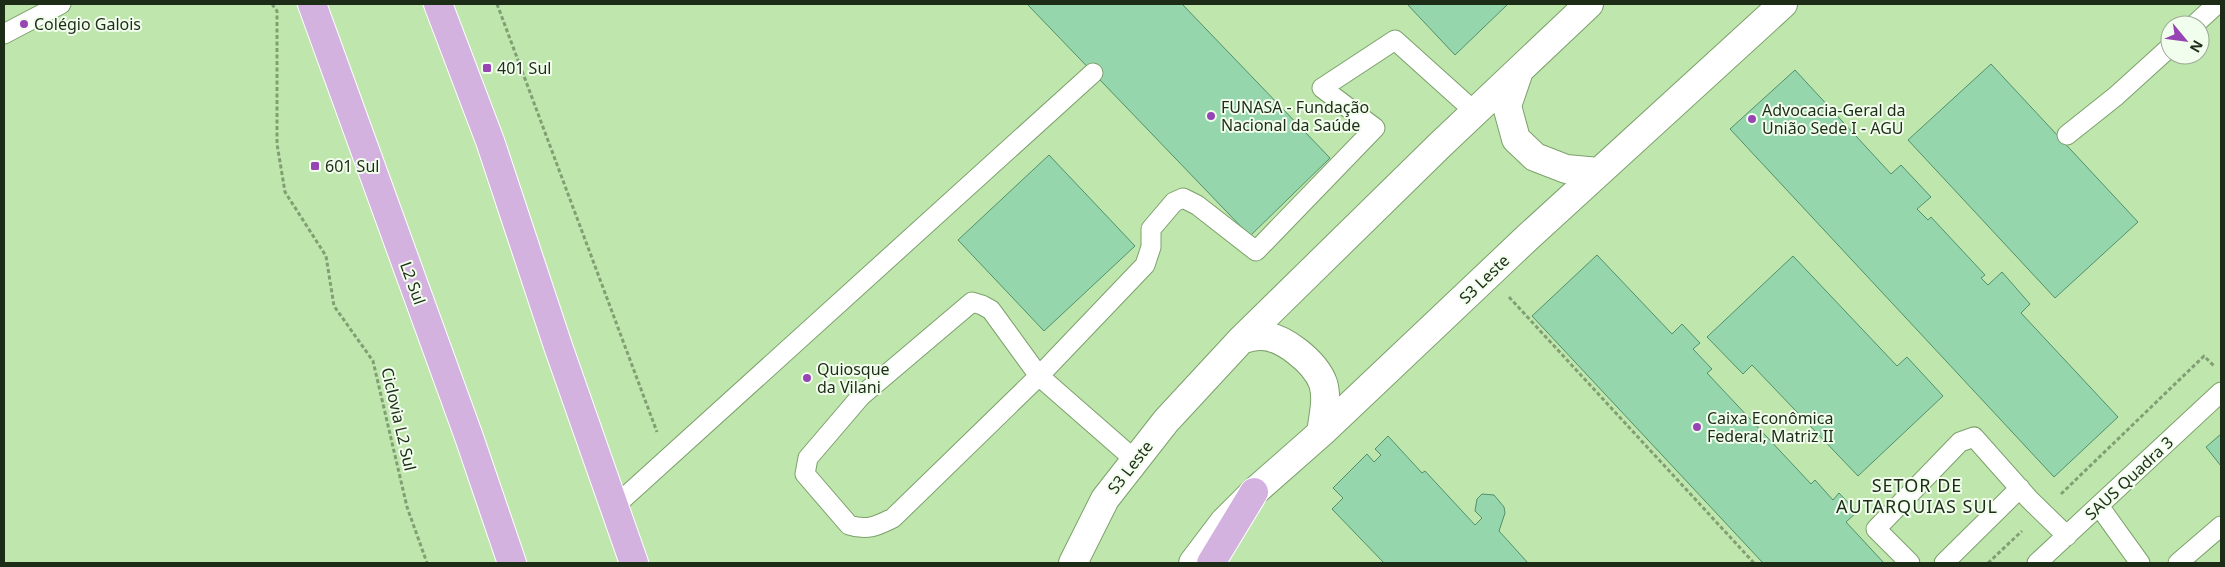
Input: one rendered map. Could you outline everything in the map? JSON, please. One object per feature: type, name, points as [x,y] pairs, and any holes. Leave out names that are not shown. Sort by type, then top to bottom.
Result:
[{"type":"main road","name":"L2 Sul","points":[[312,4],[469,437],[512,563]]},
{"type":"main road","points":[[438,4],[490,141],[558,346],[634,563]]},
{"type":"main road","name":"S3 Leste","points":[[1072,563],[1105,499],[1166,421],[1241,340],[1474,112],[1589,4]]},
{"type":"main road","name":"S3 Leste","points":[[1193,563],[1224,522],[1254,492],[1321,433],[1488,275],[1783,4]]},
{"type":"main road","points":[[1520,68],[1507,106],[1516,140],[1536,157],[1566,169],[1599,172]]},
{"type":"main road","points":[[1241,340],[1260,335],[1279,339],[1307,359],[1322,382],[1325,404],[1321,433]]},
{"type":"main road","points":[[1212,563],[1254,492]]},
{"type":"lane","points":[[4,34],[61,4]]},
{"type":"lane","points":[[2205,15],[2217,4]]},
{"type":"lane","points":[[1135,460],[1039,376],[991,310],[972,302],[862,396],[808,458],[805,474],[849,526],[860,529],[872,528],[893,518],[1039,376],[1145,265],[1152,247],[1152,229],[1174,202],[1183,198],[1197,205],[1256,251],[1375,128],[1322,88],[1395,40],[1474,112]]},
{"type":"lane","points":[[2067,135],[2116,96],[2160,56]]},
{"type":"lane","points":[[615,506],[1092,73]]},
{"type":"lane","name":"SAUS Quadra 3","points":[[2037,563],[2221,392]]},
{"type":"lane","points":[[1910,563],[1876,529],[1960,442],[1974,437],[2042,512],[2067,536]]},
{"type":"lane","points":[[1944,563],[2020,488]]},
{"type":"lane","points":[[2099,506],[2140,563]]},
{"type":"lane","points":[[2178,563],[2221,526]]},
{"type":"path","name":"Ciclovia L2 Sul","points":[[272,4],[277,11],[277,144],[284,192],[326,256],[334,306],[373,361],[407,507],[427,563]]},
{"type":"path","points":[[497,4],[667,459]]},
{"type":"path","points":[[1488,275],[1754,563]]},
{"type":"path","points":[[1988,563],[2204,356],[2221,373]]},
{"type":"building","name":"FUNASA - Fundação Nacional da Saúde","points":[[1027,4],[1182,4],[1330,158],[1250,236]]},
{"type":"building","points":[[1407,4],[1508,4],[1455,55]]},
{"type":"building","points":[[1991,64],[2138,222],[2055,298],[1908,140]]},
{"type":"building","name":"Advocacia-Geral da União Sede I - AGU","points":[[1795,70],[1891,174],[1901,165],[1931,197],[1917,209],[1928,220],[1931,217],[1985,275],[1981,278],[1988,285],[2002,272],[2030,304],[2021,313],[2118,417],[2054,477],[1730,129]]},
{"type":"building","points":[[1049,155],[1135,246],[1044,331],[958,240]]},
{"type":"building","name":"Caixa Econômica Federal, Matriz II","points":[[1597,255],[1672,334],[1682,324],[1700,343],[1693,349],[1712,369],[1707,373],[1811,484],[1815,480],[1833,500],[1839,493],[1857,512],[1846,522],[1884,563],[1763,563],[1532,316]]},
{"type":"building","points":[[1793,256],[1897,366],[1907,357],[1943,396],[1858,476],[1752,365],[1743,374],[1707,337]]},
{"type":"building","points":[[2221,434],[2221,466],[2206,447]]},
{"type":"building","points":[[1388,436],[1422,473],[1425,471],[1475,525],[1482,518],[1475,511],[1477,499],[1482,494],[1494,495],[1504,507],[1505,513],[1499,531],[1528,563],[1384,563],[1332,509],[1343,498],[1333,488],[1367,454],[1374,462],[1381,455],[1375,449]]},
{"type":"place","name":"Colégio Galois","points":[[24,24]]},
{"type":"place","name":"401 Sul","points":[[487,68]]},
{"type":"place","name":"FUNASA - Fundação Nacional da Saúde","points":[[1211,116]]},
{"type":"place","name":"Advocacia-Geral da União Sede I - AGU","points":[[1752,119]]},
{"type":"place","name":"601 Sul","points":[[315,166]]},
{"type":"place","name":"Quiosque da Vilani","points":[[807,378]]},
{"type":"place","name":"Caixa Econômica Federal, Matriz II","points":[[1697,427]]},
{"type":"district","name":"SETOR DE AUTARQUIAS SUL","points":[[1917,495]]}]
